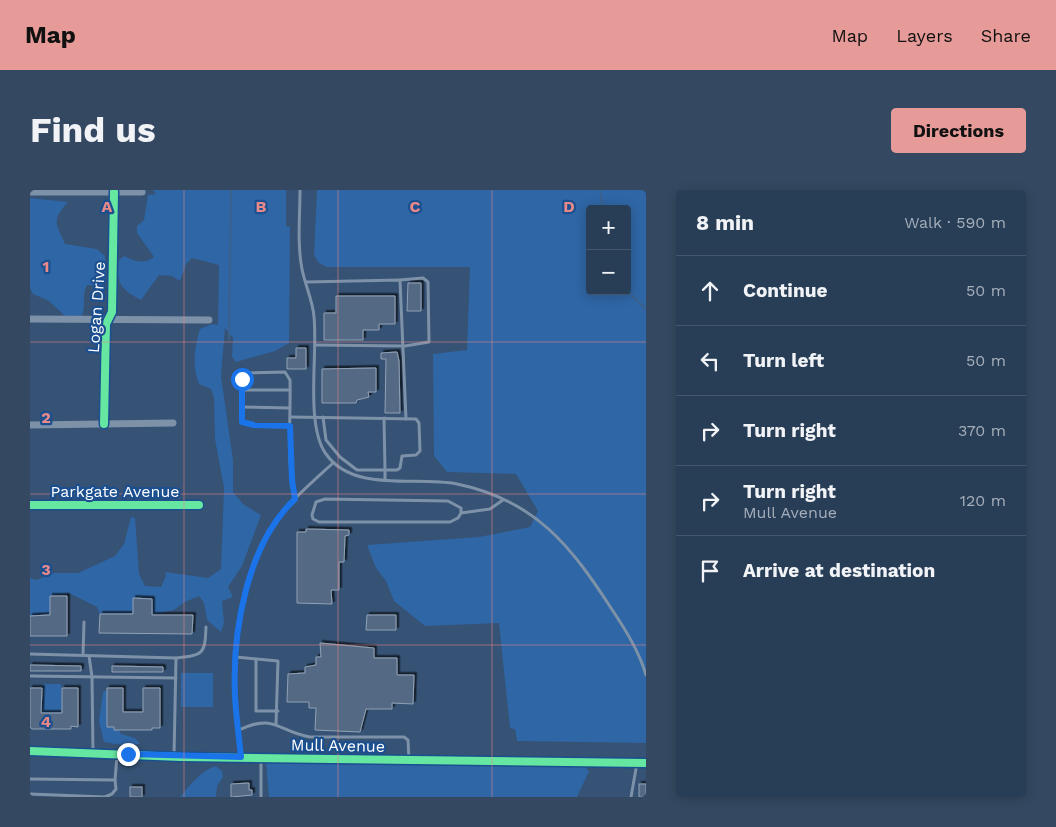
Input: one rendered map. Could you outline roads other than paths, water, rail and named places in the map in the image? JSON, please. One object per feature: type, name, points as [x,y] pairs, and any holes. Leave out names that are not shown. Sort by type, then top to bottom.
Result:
[{"type":"street","points":[[30,192],[142,192]]},
{"type":"street","name":"Logan Drive","points":[[104,424],[106,330],[112,312],[114,192]]},
{"type":"street","points":[[30,319],[209,320]]},
{"type":"street","points":[[30,424],[173,423]]},
{"type":"street","name":"Parkgate Avenue","points":[[30,505],[199,505]]},
{"type":"street","name":"Mull Avenue","points":[[30,751],[261,758],[642,762]]},
{"type":"lane","points":[[300,190],[299,246],[314,317],[315,426],[321,447],[333,463],[348,474],[364,479],[431,481],[458,484],[504,500],[543,523],[574,553],[620,621],[640,658],[646,675]]},
{"type":"lane","points":[[306,282],[423,278],[428,282],[428,342],[405,346],[315,345]]},
{"type":"lane","points":[[400,280],[405,346],[406,419]]},
{"type":"lane","points":[[290,426],[248,424],[241,418],[242,379],[247,373],[285,372],[288,376],[290,390],[292,480],[295,499]]},
{"type":"lane","points":[[241,390],[290,390]]},
{"type":"lane","points":[[241,408],[290,408]]},
{"type":"lane","points":[[290,418],[315,416],[416,419],[419,422],[420,451],[416,455],[402,456],[400,468],[397,470],[358,470],[336,452],[326,440],[323,417]]},
{"type":"lane","points":[[384,418],[385,480]]},
{"type":"lane","points":[[241,757],[235,696],[236,657],[248,578],[268,533],[295,499],[333,463]]},
{"type":"lane","points":[[461,514],[460,508],[448,501],[325,499],[316,502],[312,515],[313,519],[319,522],[450,522],[461,514],[490,509],[504,500]]},
{"type":"lane","points":[[84,622],[84,656]]},
{"type":"lane","points":[[30,654],[176,658],[196,656],[203,651],[206,627]]},
{"type":"lane","points":[[89,656],[92,677],[93,753]]},
{"type":"lane","points":[[236,657],[278,660],[278,712],[276,724]]},
{"type":"lane","points":[[174,756],[176,658]]},
{"type":"lane","points":[[256,658],[256,711],[278,712]]},
{"type":"lane","points":[[30,676],[176,678]]},
{"type":"lane","points":[[239,730],[255,722],[276,724],[299,735],[310,737],[404,737],[408,740],[409,760]]},
{"type":"lane","points":[[30,794],[105,797],[112,794],[116,789],[117,754]]},
{"type":"lane","points":[[261,758],[261,797]]},
{"type":"lane","points":[[631,797],[642,762]]},
{"type":"lane","points":[[30,779],[115,780]]},
{"type":"waterway","points":[[229,339],[231,190]]},
{"type":"waterway","points":[[600,190],[602,205]]},
{"type":"waterway","points":[[631,295],[646,309]]}]
